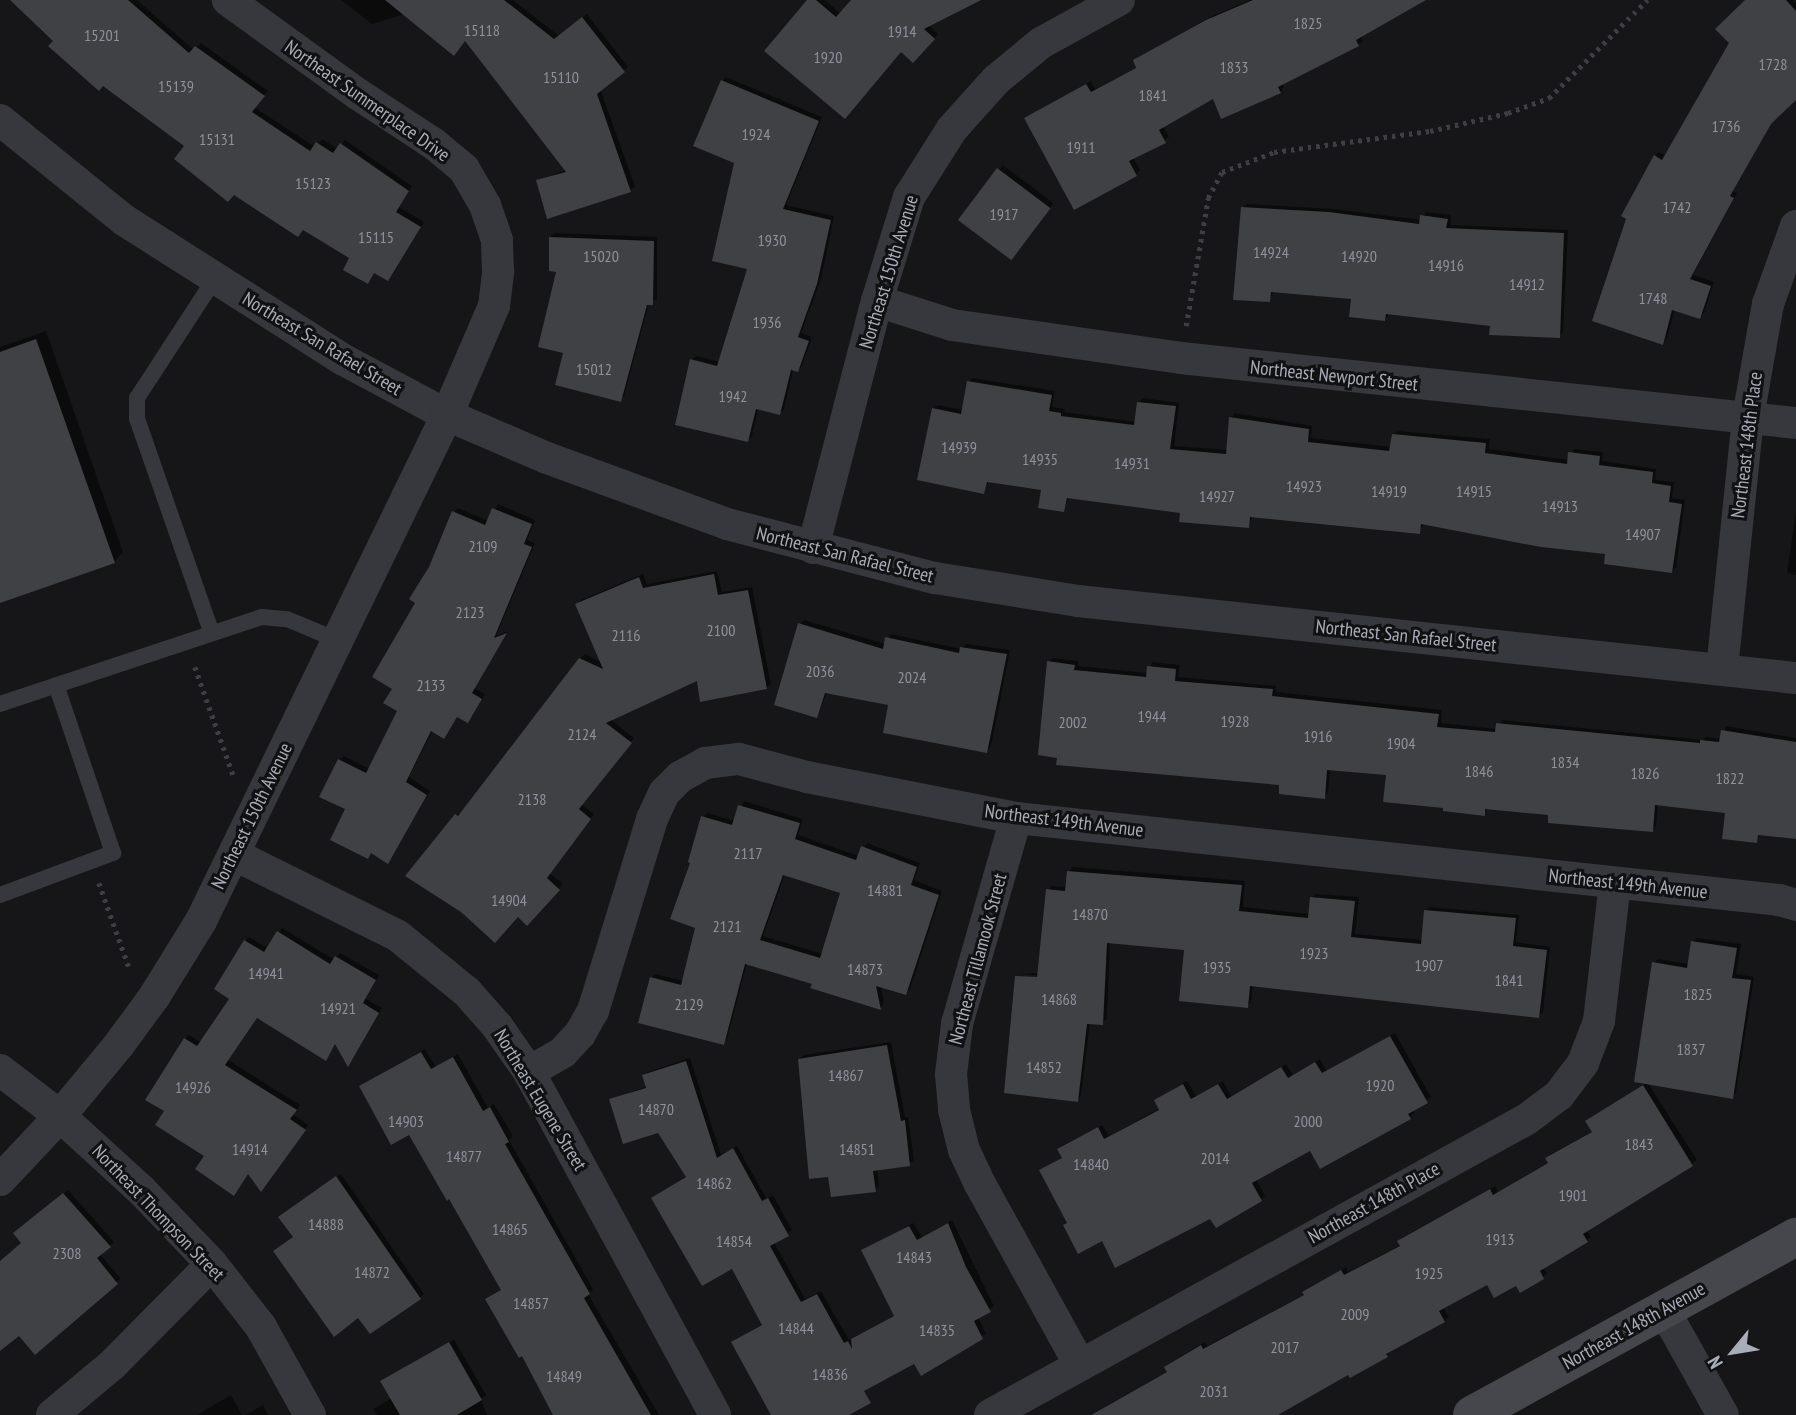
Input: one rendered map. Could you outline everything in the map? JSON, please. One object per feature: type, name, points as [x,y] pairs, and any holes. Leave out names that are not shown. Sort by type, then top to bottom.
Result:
[{"type":"main road","name":"Northeast 148th Avenue","points":[[1472,1415],[1796,1237]]},
{"type":"street","name":"Northeast Summerplace Drive","points":[[228,0],[359,95],[434,144],[464,169],[485,205],[497,240],[498,271],[494,306],[447,415]]},
{"type":"street","name":"Northeast 150th Avenue","points":[[813,548],[877,301],[909,197],[952,129],[996,79],[1041,43],[1119,0]]},
{"type":"street","name":"Northeast San Rafael Street","points":[[0,120],[124,220],[342,359],[447,415],[637,494],[813,548],[934,578],[1078,601],[1796,678]]},
{"type":"street","name":"Northeast 148th Place","points":[[1722,669],[1748,418],[1768,304],[1796,226]]},
{"type":"street","name":"Northeast Newport Street","points":[[877,301],[952,326],[1181,358],[1796,423]]},
{"type":"street","name":"Northeast 150th Avenue","points":[[0,1180],[60,1116],[154,997],[201,920],[235,855],[447,415]]},
{"type":"street","name":"Northeast 149th Avenue","points":[[528,1072],[563,1052],[580,1034],[593,1011],[652,819],[664,793],[680,777],[705,763],[740,759],[807,777],[1016,818],[1779,900],[1796,905]]},
{"type":"street","name":"Northeast Tillamook Street","points":[[1016,818],[957,1024],[950,1074],[954,1110],[964,1150],[980,1184],[1080,1364]]},
{"type":"street","name":"Northeast Eugene Street","points":[[235,855],[398,936],[467,992],[497,1026],[528,1072],[715,1415]]},
{"type":"street","name":"Northeast 148th Place","points":[[990,1415],[1527,1119],[1559,1095],[1583,1063],[1599,1021],[1615,883]]},
{"type":"street","name":"Northeast Thompson Street","points":[[0,1070],[60,1116],[142,1191],[212,1264],[261,1328],[310,1415]]},
{"type":"street","points":[[52,1415],[112,1365],[212,1264]]},
{"type":"street","points":[[1664,1310],[1723,1415]]},
{"type":"lane","points":[[211,631],[137,419],[137,398],[215,280]]},
{"type":"lane","points":[[0,704],[211,631],[262,617],[287,619],[337,640]]},
{"type":"lane","points":[[0,895],[113,853],[55,685]]},
{"type":"path","points":[[1181,358],[1208,198],[1222,172],[1274,152],[1430,131],[1508,113],[1549,98],[1647,0]]},
{"type":"path","points":[[185,640],[236,782],[264,794]]},
{"type":"path","points":[[91,861],[132,975],[154,997]]},
{"type":"building","points":[[10,0],[128,0],[189,53],[195,46],[265,96],[252,112],[310,151],[316,142],[333,153],[340,143],[409,191],[396,212],[421,227],[388,281],[374,273],[368,284],[343,270],[349,258],[303,230],[298,237],[234,195],[228,202],[174,159],[184,146],[103,86],[99,91],[48,46],[53,41]]},
{"type":"building","points":[[385,0],[504,0],[554,39],[582,17],[625,72],[597,94],[631,192],[547,219],[536,180],[566,172],[465,41],[454,56]]},
{"type":"building","points":[[807,0],[816,0],[836,17],[851,0],[981,0],[924,29],[935,39],[913,63],[901,52],[845,119],[764,51]]},
{"type":"building","points":[[1253,0],[1426,0],[1356,40],[1359,46],[1278,87],[1281,93],[1221,119],[1213,99],[1159,130],[1166,143],[1129,161],[1137,176],[1074,210],[1024,118],[1086,84],[1091,92],[1136,68],[1133,60],[1206,20]]},
{"type":"building","points":[[1745,0],[1786,0],[1796,11],[1796,100],[1771,124],[1730,196],[1734,198],[1690,279],[1711,286],[1700,319],[1672,310],[1663,345],[1592,321],[1626,219],[1621,216],[1654,155],[1662,160],[1729,43],[1715,29]]},
{"type":"building","points":[[721,80],[819,121],[783,209],[831,220],[817,284],[798,337],[809,341],[798,372],[791,370],[780,415],[756,409],[748,442],[675,425],[690,359],[717,366],[747,269],[712,261],[734,163],[693,146]]},
{"type":"building","points":[[997,168],[1051,208],[1011,260],[958,220]]},
{"type":"building","points":[[1241,207],[1329,212],[1419,224],[1420,215],[1448,219],[1446,228],[1564,233],[1560,338],[1489,335],[1490,326],[1386,314],[1385,321],[1349,317],[1351,299],[1271,292],[1270,302],[1233,300]]},
{"type":"building","points":[[549,237],[654,241],[653,305],[647,305],[621,402],[555,385],[563,353],[538,347],[556,272],[549,271]]},
{"type":"building","points":[[36,339],[115,563],[0,603],[0,352]]},
{"type":"building","points":[[967,381],[1052,395],[1049,411],[1061,413],[1061,416],[1134,425],[1137,402],[1176,406],[1170,449],[1226,454],[1229,417],[1309,429],[1308,442],[1389,451],[1392,434],[1486,443],[1485,453],[1567,464],[1568,452],[1600,456],[1599,465],[1653,472],[1652,483],[1671,486],[1669,502],[1682,504],[1672,573],[1604,564],[1605,554],[1541,547],[1421,524],[1420,534],[1250,517],[1249,528],[1179,522],[1180,513],[1067,498],[1064,512],[1038,508],[1041,490],[987,482],[984,494],[917,480],[932,408],[961,414]]},
{"type":"building","points":[[492,508],[532,524],[524,544],[532,547],[494,638],[507,633],[472,693],[482,699],[468,723],[457,717],[444,739],[431,731],[406,782],[427,795],[388,864],[371,853],[368,859],[330,840],[345,809],[319,797],[338,759],[366,773],[397,711],[383,703],[392,689],[372,677],[415,603],[409,599],[429,567],[452,511],[485,525]]},
{"type":"building","points":[[714,574],[718,595],[748,590],[767,689],[700,702],[697,681],[606,723],[632,743],[579,809],[591,819],[547,878],[560,890],[527,926],[518,917],[495,943],[461,912],[405,876],[455,814],[458,816],[579,658],[603,669],[575,604],[639,577],[643,588]]},
{"type":"building","points":[[798,623],[883,649],[885,637],[959,653],[960,647],[1007,654],[987,753],[883,733],[888,705],[825,693],[817,718],[774,705]]},
{"type":"building","points":[[1047,661],[1075,665],[1074,670],[1146,677],[1147,666],[1176,669],[1175,681],[1273,689],[1272,696],[1439,714],[1437,727],[1495,732],[1496,723],[1700,743],[1700,740],[1719,742],[1721,730],[1796,742],[1796,839],[1758,835],[1757,843],[1722,839],[1725,813],[1655,805],[1653,832],[1548,823],[1548,815],[1485,809],[1485,816],[1443,811],[1443,808],[1383,802],[1386,775],[1327,770],[1325,799],[1279,794],[1279,785],[1056,765],[1057,758],[1038,755]]},
{"type":"building","points":[[738,805],[800,823],[795,839],[856,860],[861,846],[917,867],[911,885],[939,895],[906,995],[876,986],[881,1010],[810,988],[812,984],[745,964],[724,1045],[638,1023],[650,977],[681,985],[695,928],[670,919],[690,863],[688,862],[701,816],[732,825]],"holes":[[[783,875],[840,893],[820,958],[760,940]]]},
{"type":"building","points":[[1067,871],[1242,885],[1239,911],[1308,918],[1310,897],[1355,901],[1351,937],[1421,944],[1424,910],[1516,918],[1513,946],[1547,950],[1539,1018],[1250,986],[1248,1008],[1179,1001],[1184,950],[1107,943],[1103,1025],[1087,1024],[1078,1102],[1004,1093],[1015,976],[1037,977],[1046,889],[1065,891]]},
{"type":"building","points":[[277,931],[330,964],[335,956],[376,980],[363,1003],[379,1013],[348,1067],[335,1044],[326,1061],[257,1018],[225,1065],[297,1110],[290,1119],[306,1130],[261,1192],[248,1174],[234,1196],[195,1169],[204,1156],[155,1125],[164,1111],[145,1100],[184,1038],[197,1046],[229,999],[214,989],[244,940],[264,952]]},
{"type":"building","points":[[1691,941],[1737,948],[1732,978],[1751,980],[1733,1099],[1634,1082],[1652,962],[1687,968]]},
{"type":"building","points":[[1390,1036],[1428,1103],[1408,1114],[1411,1119],[1320,1169],[1310,1151],[1252,1183],[1262,1201],[1216,1228],[1210,1219],[1115,1268],[1102,1241],[1078,1254],[1063,1225],[1067,1223],[1039,1170],[1062,1158],[1057,1149],[1098,1127],[1104,1139],[1159,1110],[1154,1100],[1183,1084],[1191,1099],[1218,1084],[1227,1099],[1281,1067],[1288,1078],[1315,1062],[1322,1073]]},
{"type":"building","points":[[887,1045],[901,1121],[905,1120],[910,1166],[873,1171],[876,1192],[831,1197],[828,1177],[809,1179],[798,1059]]},
{"type":"building","points":[[421,1052],[431,1069],[453,1057],[483,1111],[490,1107],[509,1142],[505,1144],[590,1294],[584,1298],[651,1415],[553,1415],[522,1356],[519,1358],[485,1299],[501,1290],[449,1199],[447,1201],[409,1135],[391,1145],[359,1086]]},
{"type":"building","points":[[686,1061],[717,1158],[733,1148],[762,1201],[768,1198],[789,1236],[770,1246],[801,1302],[817,1294],[844,1343],[848,1341],[852,1349],[851,1339],[894,1316],[861,1250],[909,1226],[917,1240],[948,1223],[966,1267],[991,1312],[974,1321],[983,1339],[921,1376],[914,1364],[864,1391],[871,1403],[849,1415],[771,1415],[731,1342],[762,1325],[732,1269],[702,1286],[651,1198],[686,1177],[658,1133],[623,1144],[609,1099],[646,1088],[642,1075]]},
{"type":"building","points":[[1643,1085],[1693,1166],[1583,1234],[1588,1242],[1540,1271],[1544,1279],[1520,1293],[1516,1286],[1494,1298],[1487,1285],[1439,1311],[1445,1322],[1386,1354],[1388,1357],[1350,1378],[1348,1375],[1278,1415],[1091,1415],[1167,1372],[1164,1367],[1201,1345],[1203,1349],[1304,1295],[1302,1292],[1341,1270],[1344,1275],[1400,1246],[1397,1241],[1490,1189],[1493,1195],[1548,1163],[1545,1158],[1592,1132],[1585,1121]]},
{"type":"building","points":[[336,1176],[421,1299],[370,1334],[358,1318],[334,1337],[273,1251],[293,1237],[278,1217]]},
{"type":"building","points":[[63,1193],[111,1247],[97,1258],[118,1284],[35,1355],[19,1336],[0,1351],[0,1261],[21,1243],[13,1233]]},
{"type":"building","points":[[449,1342],[482,1400],[457,1415],[400,1415],[380,1381]]}]
